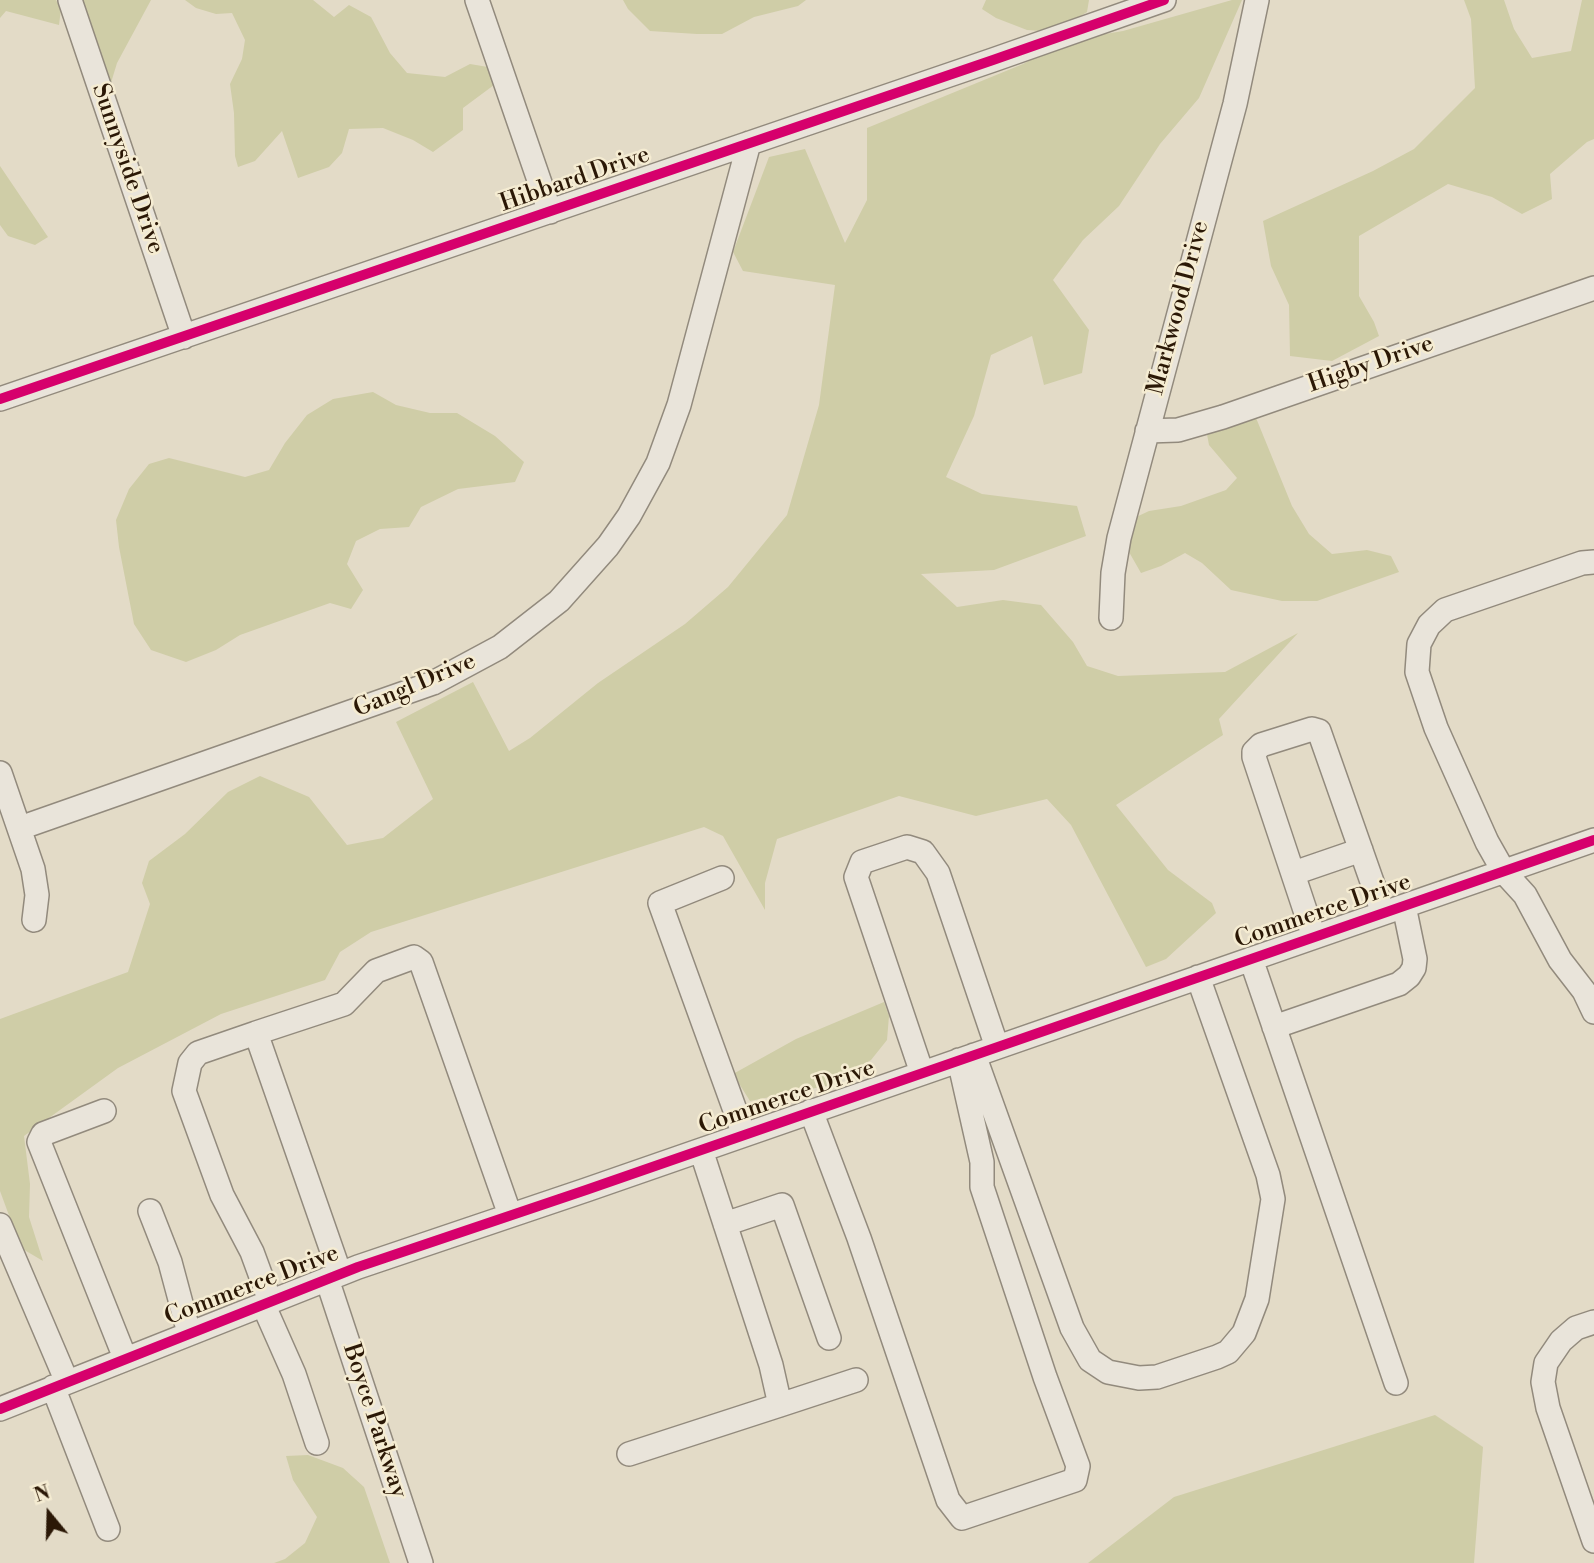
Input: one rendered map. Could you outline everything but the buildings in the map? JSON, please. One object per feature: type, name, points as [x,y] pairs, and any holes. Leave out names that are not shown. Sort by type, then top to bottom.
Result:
[{"type":"street","name":"Sunnyside Drive","points":[[70,0],[184,337]]},
{"type":"street","points":[[477,0],[550,212]]},
{"type":"street","name":"Hibbard Drive","points":[[0,400],[1164,0]]},
{"type":"street","name":"Markwood Drive","points":[[1111,618],[1113,573],[1119,538],[1235,104],[1257,0]]},
{"type":"street","name":"Gangl Drive","points":[[20,828],[433,683],[500,647],[559,601],[608,546],[629,516],[658,463],[679,405],[749,143]]},
{"type":"street","name":"Higby Drive","points":[[1147,431],[1178,430],[1223,417],[1594,288]]},
{"type":"street","points":[[1594,562],[1582,563],[1445,610],[1429,625],[1419,644],[1417,671],[1436,728],[1487,842],[1504,872],[1525,895],[1560,960],[1584,991],[1594,1012]]},
{"type":"street","points":[[1274,1027],[1399,984],[1414,968],[1415,959],[1393,910],[1361,850],[1319,731],[1312,729],[1261,745],[1257,747],[1254,757],[1314,937]]},
{"type":"street","points":[[0,773],[33,869],[37,895],[34,920]]},
{"type":"street","name":"Commerce Drive","points":[[0,1409],[333,1276],[1594,840]]},
{"type":"street","points":[[922,1073],[856,877],[862,862],[907,847],[923,852],[938,873],[997,1047]]},
{"type":"street","points":[[1294,873],[1361,850]]},
{"type":"street","points":[[722,878],[660,903],[744,1135]]},
{"type":"street","points":[[317,1443],[252,1252],[222,1195],[184,1091],[190,1063],[198,1053],[344,1004],[376,971],[414,957],[421,962],[510,1215]]},
{"type":"street","points":[[1251,959],[1396,1383]]},
{"type":"street","points":[[966,1057],[1072,1328],[1090,1360],[1108,1372],[1139,1378],[1157,1377],[1217,1357],[1228,1352],[1244,1333],[1257,1299],[1273,1199],[1268,1175],[1198,977]]},
{"type":"street","name":"Boyce Parkway","points":[[256,1033],[421,1563]]},
{"type":"street","points":[[811,1111],[859,1238],[948,1500],[962,1518],[1075,1480],[1077,1465],[982,1187],[982,1162],[966,1057]]},
{"type":"street","points":[[104,1111],[43,1134],[39,1142],[125,1358]]},
{"type":"street","points":[[701,1150],[771,1365],[780,1405]]},
{"type":"street","points":[[725,1224],[782,1205],[829,1338]]},
{"type":"street","points":[[150,1212],[170,1262],[189,1333]]},
{"type":"street","points":[[0,1225],[60,1384],[108,1529]]},
{"type":"street","points":[[1594,1322],[1576,1328],[1561,1341],[1546,1363],[1543,1382],[1551,1417],[1594,1541]]},
{"type":"street","points":[[629,1454],[856,1380]]},
{"type":"shaded area","points":[[0,0],[56,0],[61,9],[59,25],[6,11],[0,18]]},
{"type":"shaded area","points":[[81,0],[151,0],[117,63],[110,86]]},
{"type":"shaded area","points":[[185,0],[313,0],[334,17],[349,5],[371,17],[390,53],[407,73],[445,77],[470,64],[488,67],[494,85],[463,108],[463,130],[433,152],[413,140],[383,128],[349,129],[342,153],[329,167],[298,178],[282,131],[255,161],[238,167],[230,84],[242,59],[245,40],[232,13],[216,14],[196,8]]},
{"type":"shaded area","points":[[623,0],[806,0],[798,6],[754,17],[722,34],[697,34],[650,31],[628,9]]},
{"type":"shaded area","points":[[986,0],[1089,0],[1087,12],[1055,32],[1027,30],[996,18],[982,9]]},
{"type":"shaded area","points":[[1232,0],[1242,0],[1199,98],[1160,144],[1119,206],[1083,240],[1053,280],[1089,330],[1082,373],[1044,385],[1032,336],[991,355],[974,416],[946,477],[982,494],[1077,506],[1086,536],[994,570],[921,574],[957,607],[1003,600],[1041,605],[1073,642],[1087,666],[1118,676],[1225,672],[1298,633],[1219,719],[1223,735],[1116,805],[1168,870],[1212,903],[1216,913],[1166,959],[1146,967],[1071,825],[1047,799],[976,816],[899,796],[777,839],[765,883],[765,910],[723,836],[704,827],[371,932],[340,952],[325,980],[221,1014],[118,1068],[24,1136],[30,1184],[29,1217],[43,1261],[21,1248],[0,1191],[0,1019],[128,972],[150,904],[142,883],[149,861],[185,834],[228,792],[260,776],[309,797],[347,845],[383,838],[433,799],[396,722],[473,682],[509,751],[530,738],[598,683],[685,624],[728,587],[787,515],[819,405],[835,285],[743,271],[733,252],[769,157],[805,149],[845,243],[867,200],[867,128],[1023,64],[1069,40],[1123,31]]},
{"type":"shaded area","points":[[1464,0],[1504,0],[1514,29],[1532,58],[1571,51],[1582,0],[1594,0],[1594,139],[1550,174],[1552,199],[1522,214],[1492,197],[1448,184],[1359,236],[1359,296],[1379,336],[1332,361],[1290,356],[1289,305],[1271,266],[1263,221],[1373,171],[1414,149],[1475,88],[1471,19]]},
{"type":"shaded area","points":[[0,166],[48,237],[35,245],[8,236],[0,225]]},
{"type":"shaded area","points":[[373,392],[396,405],[430,413],[457,413],[495,436],[524,462],[515,482],[458,489],[421,507],[409,527],[380,529],[356,541],[347,564],[363,590],[351,609],[330,603],[240,635],[216,650],[186,662],[151,650],[134,624],[116,520],[129,489],[149,464],[169,458],[245,477],[269,470],[285,443],[307,415],[333,399]]},
{"type":"shaded area","points":[[1254,413],[1292,506],[1309,534],[1332,554],[1367,550],[1391,556],[1399,572],[1317,601],[1282,601],[1231,590],[1202,563],[1185,553],[1141,573],[1129,552],[1132,519],[1149,511],[1181,506],[1226,490],[1237,478],[1209,445],[1206,429]]},
{"type":"shaded area","points":[[884,1002],[889,1016],[887,1040],[871,1060],[826,1086],[750,1101],[733,1074],[796,1039]]},
{"type":"shaded area","points":[[1435,1415],[1483,1447],[1474,1563],[1088,1563],[1174,1497]]},
{"type":"shaded area","points":[[308,1455],[343,1468],[364,1487],[390,1563],[274,1563],[285,1559],[305,1543],[317,1517],[293,1480],[286,1456]]},
{"type":"cycle path","points":[[0,399],[1164,0]]},
{"type":"cycle path","points":[[0,1409],[358,1267],[1594,840]]}]
